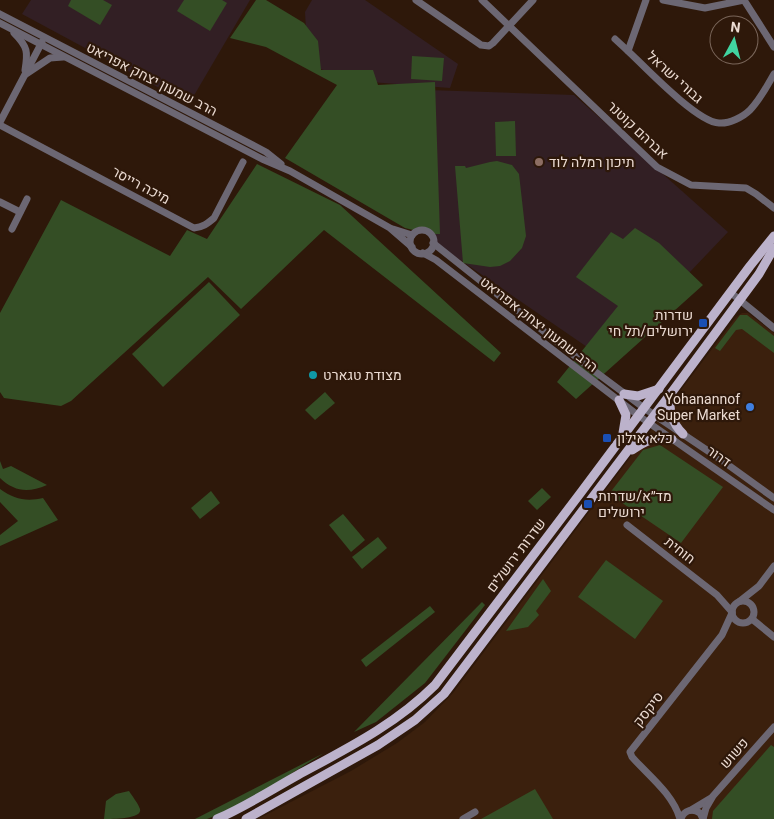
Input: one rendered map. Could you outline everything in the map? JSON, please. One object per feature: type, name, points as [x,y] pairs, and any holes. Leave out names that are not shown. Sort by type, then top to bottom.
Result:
[{"type":"main road","name":"שדרות ירושלים","points":[[217,819],[254,801],[371,735],[422,698],[435,685],[774,236]]},
{"type":"main road","name":"שדרות ירושלים","points":[[246,819],[378,746],[430,708],[444,694],[652,420],[740,300],[774,248]]},
{"type":"main road","points":[[622,437],[626,415],[621,397],[638,396],[659,389]]},
{"type":"main road","points":[[672,392],[671,412],[675,424],[683,434]]},
{"type":"main road","points":[[626,454],[652,439],[672,438]]},
{"type":"street","points":[[416,0],[485,46],[493,44],[533,0]]},
{"type":"street","name":"אברהם קוטנר","points":[[482,0],[658,167],[690,185],[746,188],[774,208]]},
{"type":"street","name":"גבורי ישראל","points":[[628,52],[646,0]]},
{"type":"street","points":[[663,0],[705,8],[744,0],[774,47]]},
{"type":"street","name":"הרב שמעון יצחק אפריאט","points":[[0,14],[266,152],[290,171]]},
{"type":"street","name":"הרב שמעון יצחק אפריאט","points":[[0,23],[262,159],[290,171],[390,228],[412,247]]},
{"type":"street","points":[[8,27],[26,48],[27,56],[24,76]]},
{"type":"street","points":[[0,124],[44,37]]},
{"type":"street","name":"גבורי ישראל","points":[[616,39],[689,107],[706,119],[718,123],[736,119],[750,110],[774,74]]},
{"type":"street","points":[[24,76],[38,64],[50,58],[62,57],[69,59]]},
{"type":"street","name":"מיכה רייסר","points":[[0,124],[194,228],[207,224],[214,218],[244,162]]},
{"type":"street","points":[[12,228],[27,199]]},
{"type":"street","points":[[0,202],[20,212]]},
{"type":"street","name":"הרב שמעון יצחק אפריאט","points":[[390,228],[412,235]]},
{"type":"street","points":[[418,231],[426,231],[432,236],[434,244],[430,250],[423,253],[416,252],[410,240],[412,235],[418,231]]},
{"type":"street","name":"הרב שמעון יצחק אפריאט","points":[[434,244],[621,397]]},
{"type":"street","name":"הרב שמעון יצחק אפריאט","points":[[423,253],[436,260],[652,420]]},
{"type":"street","points":[[730,292],[774,328]]},
{"type":"street","name":"דרור","points":[[652,420],[683,434],[774,498]]},
{"type":"street","name":"דרור","points":[[652,420],[672,438],[774,510]]},
{"type":"street","name":"חוחית","points":[[627,525],[717,595],[732,613]]},
{"type":"street","points":[[759,586],[738,602],[732,613],[736,620],[743,623],[752,619],[755,612],[754,598],[759,586],[774,566]]},
{"type":"street","name":"חוחית","points":[[717,595],[738,602]]},
{"type":"street","points":[[738,602],[750,602],[754,608]]},
{"type":"street","name":"סיקסק","points":[[722,635],[732,613]]},
{"type":"street","points":[[752,619],[774,637]]},
{"type":"street","name":"סיקסק","points":[[681,819],[669,797],[632,757],[630,752],[722,635],[732,627],[743,623]]},
{"type":"street","name":"פשוש","points":[[703,819],[706,808],[713,796],[774,727]]},
{"type":"street","name":"פשוש","points":[[681,819],[683,814],[713,796]]},
{"type":"street","name":"סיקסק","points":[[669,797],[690,810],[700,813],[703,819]]},
{"type":"street","points":[[463,819],[475,812]]},
{"type":"shaded area","points":[[31,0],[250,0],[189,104],[22,14]]},
{"type":"shaded area","points":[[312,0],[365,0],[458,64],[450,88],[357,81],[308,65],[305,12]]},
{"type":"shaded area","name":"תיכון רמלה לוד","points":[[428,90],[574,95],[728,232],[606,360],[437,244],[433,232]]},
{"type":"shaded area","points":[[742,313],[748,313],[774,333],[774,819],[258,819],[351,771],[397,743],[425,722],[453,693],[736,317]]},
{"type":"green space","points":[[71,0],[103,0],[112,5],[100,25],[68,6]]},
{"type":"green space","points":[[184,0],[222,0],[227,3],[210,31],[177,11]]},
{"type":"green space","points":[[256,0],[266,0],[304,23],[318,41],[321,70],[373,70],[378,85],[435,82],[440,234],[435,234],[425,228],[413,230],[405,228],[285,158],[337,85],[266,47],[230,38]]},
{"type":"green space","points":[[412,56],[444,58],[442,81],[411,79]]},
{"type":"green space","points":[[515,121],[516,156],[496,156],[495,122]]},
{"type":"green space","points":[[497,161],[512,165],[519,174],[526,236],[522,248],[510,261],[500,266],[490,267],[463,263],[455,166],[465,166],[466,168]]},
{"type":"green space","points":[[257,164],[340,205],[501,353],[494,362],[324,230],[241,309],[208,277],[71,401],[61,406],[4,398],[0,392],[0,313],[61,200],[170,256],[187,230],[207,239]]},
{"type":"green space","points":[[635,228],[659,243],[703,285],[576,399],[557,382],[618,306],[576,277],[611,232],[623,239]]},
{"type":"green space","points":[[209,282],[240,315],[163,387],[132,354]]},
{"type":"green space","points":[[740,315],[747,315],[774,336],[774,353],[742,329],[736,330],[720,351],[715,348]]},
{"type":"green space","points":[[325,392],[335,403],[315,420],[305,410]]},
{"type":"green space","points":[[660,445],[723,487],[681,543],[609,494],[643,450]]},
{"type":"green space","points":[[0,461],[3,469],[11,466],[47,485],[28,490],[11,486],[0,478]]},
{"type":"green space","points":[[542,488],[551,497],[537,510],[528,501]]},
{"type":"green space","points":[[0,489],[20,499],[43,498],[58,520],[0,546],[0,535],[18,521],[0,502]]},
{"type":"green space","points":[[211,491],[220,503],[200,519],[191,508]]},
{"type":"green space","points":[[343,514],[365,540],[351,552],[329,525]]},
{"type":"green space","points":[[378,537],[387,548],[362,569],[352,557]]},
{"type":"green space","points":[[606,560],[663,601],[635,639],[578,597]]},
{"type":"green space","points":[[543,579],[551,591],[536,611],[539,615],[528,627],[506,631]]},
{"type":"green space","points":[[482,602],[485,605],[425,683],[376,722],[354,732]]},
{"type":"green space","points":[[430,606],[435,612],[366,667],[361,660]]},
{"type":"green space","points":[[771,745],[774,747],[774,819],[712,819],[713,811]]},
{"type":"green space","points":[[324,753],[249,800],[207,819],[195,819]]},
{"type":"green space","points":[[535,789],[553,819],[481,819]]},
{"type":"green space","points":[[129,791],[140,812],[132,817],[104,819],[106,801],[116,794]]},
{"type":"place","name":"תיכון רמלה לוד","points":[[539,162]]},
{"type":"place","name":"שדרות ירושלים/תל חי","points":[[703,323]]},
{"type":"place","name":"מצודת טגארט","points":[[313,375]]},
{"type":"place","name":"Yohanannof Super Market","points":[[750,407]]},
{"type":"place","name":"כלא אילון","points":[[607,438]]},
{"type":"place","name":"מד״א/שדרות ירושלים","points":[[588,504]]}]
